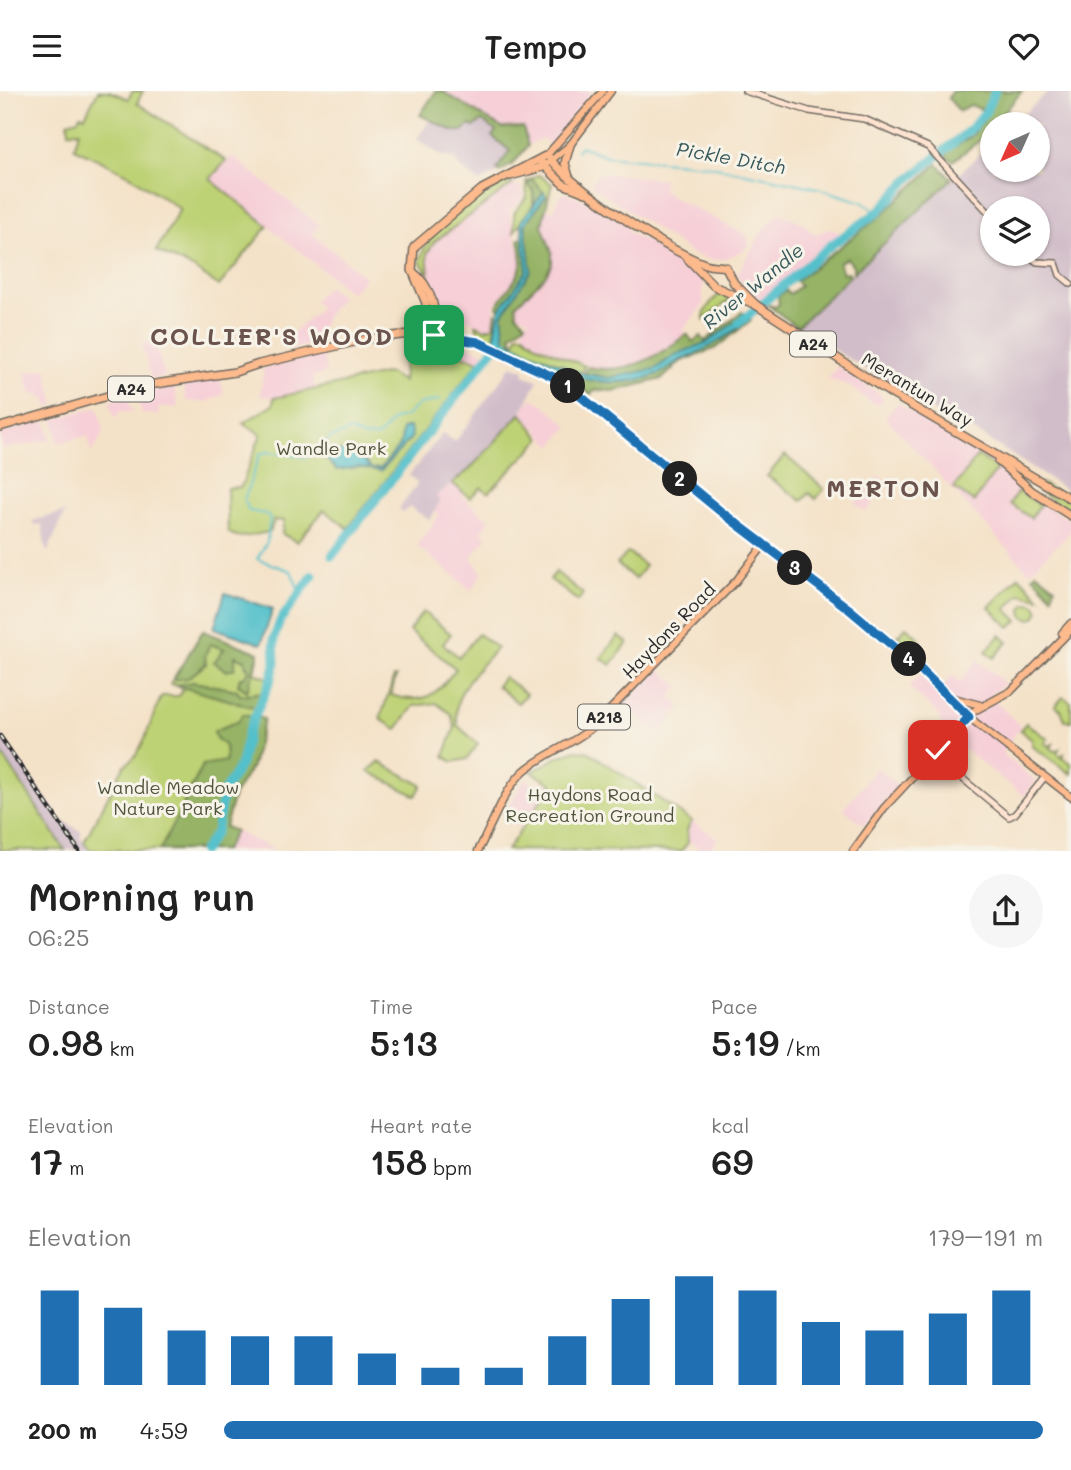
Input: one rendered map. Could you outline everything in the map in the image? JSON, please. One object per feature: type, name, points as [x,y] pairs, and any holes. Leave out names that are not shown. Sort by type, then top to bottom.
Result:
[{"type":"highway","points":[[569,181],[565,163],[570,145]]},
{"type":"highway","points":[[430,330],[431,292],[413,271],[411,260],[414,247],[423,236],[482,190],[545,161]]},
{"type":"highway","name":"A24","points":[[545,161],[569,181],[682,254],[709,278],[714,286],[723,288]]},
{"type":"highway","name":"A24","points":[[569,181],[590,195]]},
{"type":"highway","name":"A24","points":[[682,254],[715,267],[729,269],[732,279]]},
{"type":"highway","points":[[709,278],[715,267]]},
{"type":"highway","points":[[723,288],[732,279]]},
{"type":"highway","name":"Merantun Way","points":[[732,279],[756,305]]},
{"type":"highway","name":"Merantun Way","points":[[723,288],[766,311],[845,365],[993,455],[1038,477],[1071,499]]},
{"type":"highway","name":"A24","points":[[0,427],[142,386],[230,371],[367,339],[430,330]]},
{"type":"highway","name":"Merantun Way","points":[[993,455],[1017,479],[1071,516]]},
{"type":"main road","points":[[545,161],[603,91]]},
{"type":"main road","points":[[545,161],[570,145],[611,91]]},
{"type":"main road","points":[[430,330],[488,347],[562,381],[764,545],[849,609],[969,717],[1071,797]]},
{"type":"main road","name":"Haydons Road","points":[[478,851],[496,814],[523,773],[585,735],[736,582],[764,545]]},
{"type":"main road","points":[[1051,649],[1071,624]]},
{"type":"main road","points":[[853,851],[884,808],[969,717],[982,705],[1011,691],[1071,630]]},
{"type":"main road","points":[[946,694],[964,703],[982,705]]},
{"type":"street","points":[[745,91],[809,111],[862,119],[931,149],[980,203]]},
{"type":"street","points":[[1050,263],[1056,263],[1060,275],[1071,285]]},
{"type":"street","points":[[934,755],[1009,817],[1044,778]]},
{"type":"shaded area","points":[[442,91],[592,91],[553,143],[549,145],[543,138],[528,145],[525,137],[503,128]]},
{"type":"shaded area","points":[[1049,91],[1071,91],[1071,493],[956,419],[940,415],[797,327],[980,154],[980,182],[1050,182],[1050,112],[1026,112]]},
{"type":"shaded area","points":[[429,121],[453,131],[461,131],[482,121],[496,131],[492,136],[510,151],[498,169],[499,172],[479,182],[457,165],[456,159],[441,155],[417,139]]},
{"type":"shaded area","points":[[232,156],[319,225],[312,234],[365,277],[351,293],[210,179]]},
{"type":"shaded area","points":[[599,173],[664,179],[661,188],[670,196],[747,235],[749,244],[743,251],[723,259],[711,260],[693,254],[591,185]]},
{"type":"shaded area","points":[[513,184],[521,188],[524,196],[509,212],[522,261],[513,282],[494,305],[495,326],[485,329],[465,318],[459,325],[445,325],[441,320],[438,291],[426,268],[427,254],[439,237]]},
{"type":"shaded area","points":[[566,193],[593,203],[630,226],[627,231],[694,269],[703,279],[703,305],[683,330],[687,334],[657,356],[631,365],[599,369],[537,345],[525,337],[523,329],[529,318],[517,314],[515,307],[541,278],[552,253],[542,222],[547,209],[554,211],[560,196]]},
{"type":"shaded area","points":[[780,213],[803,223],[815,235],[830,228],[840,233],[765,301],[750,292],[737,275],[762,231]]},
{"type":"shaded area","points":[[327,286],[342,297],[328,313],[314,343],[289,350],[286,339],[320,308],[314,301]]},
{"type":"shaded area","points":[[155,341],[165,376],[151,379],[142,344]]},
{"type":"shaded area","points":[[438,344],[462,344],[486,353],[479,361],[438,348]]},
{"type":"shaded area","points":[[323,355],[326,373],[312,377],[316,390],[274,398],[260,396],[264,368]]},
{"type":"shaded area","points":[[512,365],[525,370],[523,375],[538,380],[521,413],[469,470],[436,496],[440,501],[430,520],[409,507],[404,513],[399,509],[418,483],[409,475],[443,433],[455,442]]},
{"type":"shaded area","points":[[837,367],[880,394],[883,400],[881,403],[873,404],[848,385],[828,379]]},
{"type":"shaded area","points":[[46,368],[55,405],[48,407],[46,397],[41,398],[40,393],[34,395],[30,390],[26,373]]},
{"type":"shaded area","points":[[220,378],[224,394],[205,402],[186,401],[183,384]]},
{"type":"shaded area","points":[[174,385],[178,407],[159,408],[159,415],[142,414],[136,394]]},
{"type":"shaded area","points":[[127,396],[133,412],[120,411],[115,418],[109,401]]},
{"type":"shaded area","points":[[531,398],[542,403],[569,426],[552,446],[521,413]]},
{"type":"shaded area","points":[[898,403],[1001,468],[1028,493],[1071,521],[1071,532],[1029,572],[885,417]]},
{"type":"shaded area","points":[[98,407],[104,432],[91,453],[88,436],[58,443],[54,419]]},
{"type":"shaded area","points":[[46,421],[51,440],[3,449],[0,433]]},
{"type":"shaded area","points":[[879,476],[887,483],[866,512],[855,503]]},
{"type":"shaded area","points":[[452,483],[464,492],[461,496],[490,521],[481,530],[487,538],[471,557],[482,573],[471,590],[417,546],[439,515],[434,511],[440,501],[435,496]]},
{"type":"shaded area","points":[[65,512],[46,551],[42,524],[36,525],[31,521]]},
{"type":"shaded area","points":[[977,660],[1006,684],[989,695],[1020,726],[1002,753],[1036,781],[1024,796],[953,741],[956,738],[943,726],[937,713],[909,687],[920,675],[938,692],[952,675],[960,682]]},
{"type":"shaded area","points":[[659,669],[679,686],[670,697],[681,707],[659,732],[623,705]]},
{"type":"shaded area","points":[[0,732],[61,819],[82,832],[80,837],[90,850],[65,850],[0,750]]},
{"type":"shaded area","points":[[877,768],[899,786],[864,825],[843,809]]},
{"type":"shaded area","points":[[525,779],[547,792],[531,818],[528,816],[520,828],[502,817]]},
{"type":"shaded area","points":[[692,821],[718,839],[708,851],[701,850],[686,839]]},
{"type":"shaded area","points":[[235,831],[276,850],[225,851]]},
{"type":"green space","points":[[98,91],[109,91],[128,99],[133,91],[143,91],[137,103],[226,161],[210,179],[268,226],[219,286],[193,268],[156,251],[180,209],[126,173],[74,148],[79,131],[69,132],[68,122],[78,119],[80,115],[85,116]]},
{"type":"green space","points":[[436,91],[442,91],[502,128],[523,127],[528,146],[513,164],[499,172],[497,169],[510,151],[492,136],[496,131],[482,121],[474,127],[470,125],[462,131],[453,131],[420,115]]},
{"type":"green space","points":[[952,91],[1022,91],[1005,112],[982,112],[970,105],[959,111],[948,98]]},
{"type":"green space","points":[[980,125],[980,140],[953,161],[946,157],[948,151],[972,136]]},
{"type":"green space","points":[[937,164],[952,179],[853,273],[853,266],[847,258],[839,263],[843,273],[848,272],[850,276],[797,327],[768,305],[775,307],[779,304],[778,296],[786,290],[790,294],[800,286],[796,281],[880,216]]},
{"type":"green space","points":[[539,175],[552,184],[548,199],[538,185],[528,181],[527,184],[533,189],[533,205],[514,232],[514,213],[527,197],[526,181]]},
{"type":"green space","points":[[533,180],[548,199],[542,225],[552,253],[552,263],[546,275],[516,305],[517,314],[526,323],[511,335],[514,344],[505,339],[502,315],[497,306],[520,269],[519,239],[525,238],[526,221],[535,209],[533,190],[527,184]]},
{"type":"green space","points":[[506,182],[513,184],[434,242],[427,254],[429,275],[420,262],[423,250],[431,239],[454,216]]},
{"type":"green space","points":[[721,294],[732,298],[735,303],[732,305],[728,301],[704,320],[709,305]]},
{"type":"green space","points":[[496,312],[494,343],[479,336],[476,325],[485,329],[494,326]]},
{"type":"green space","points":[[742,312],[751,320],[716,348],[680,362],[662,379],[614,391],[595,390],[590,395],[578,384],[588,367],[616,368],[641,362],[665,350],[687,334],[693,342],[701,336],[705,341]]},
{"type":"green space","points":[[518,334],[524,334],[537,345],[585,366],[580,373],[514,345]]},
{"type":"green space","name":"Wandle Park","points":[[405,343],[437,346],[479,361],[348,528],[324,510],[297,542],[282,534],[284,521],[274,520],[270,532],[243,537],[228,532],[227,488],[241,487],[261,434],[243,423],[273,405],[274,398],[389,373],[403,382]]},
{"type":"green space","points":[[521,413],[541,439],[488,493],[481,487],[470,498],[452,483],[469,470]]},
{"type":"green space","points":[[785,455],[824,489],[816,499],[809,493],[802,501],[767,476]]},
{"type":"green space","points":[[978,455],[997,469],[974,502],[954,488]]},
{"type":"green space","points":[[1042,483],[1071,501],[1071,512],[1037,490]]},
{"type":"green space","points":[[1018,491],[1040,505],[1031,518],[1010,504]]},
{"type":"green space","points":[[628,552],[645,566],[635,579],[617,564]]},
{"type":"green space","points":[[556,572],[583,594],[578,601],[550,579]]},
{"type":"green space","points":[[1036,572],[1055,587],[1052,596],[1033,576]]},
{"type":"green space","points":[[1019,576],[1040,598],[1020,594],[1006,609],[1018,621],[1010,628],[989,607]]},
{"type":"green space","points":[[1027,603],[1033,603],[1038,611],[1036,617],[1027,619],[1022,614],[1022,608]]},
{"type":"green space","points":[[423,612],[451,634],[443,644],[459,657],[478,634],[497,648],[473,674],[457,703],[458,726],[478,744],[467,759],[453,762],[444,756],[455,727],[451,714],[436,703],[414,706],[397,729],[380,719],[394,677],[391,695],[421,698],[435,692],[456,669],[409,631]]},
{"type":"green space","points":[[906,627],[920,639],[911,649],[897,637]]},
{"type":"green space","name":"Wandle Meadow Nature Park","points":[[203,631],[259,653],[255,673],[271,679],[203,850],[90,850],[84,842],[124,766],[143,743],[162,696],[179,696],[184,688],[170,684]]},
{"type":"green space","points":[[203,631],[259,653],[247,691],[238,685],[240,677],[244,677],[250,669],[246,667],[245,660],[235,656],[235,668],[227,671],[214,662],[224,649],[210,644],[205,655],[206,664],[188,678],[173,680]]},
{"type":"green space","points":[[1000,635],[1008,642],[994,658],[986,651]]},
{"type":"green space","points":[[618,636],[628,643],[611,665],[601,658]]},
{"type":"green space","points":[[504,677],[526,694],[518,703],[497,686]]},
{"type":"green space","points":[[193,682],[237,690],[240,695],[264,692],[256,708],[175,685]]},
{"type":"green space","points":[[1063,697],[1071,702],[1071,721],[1065,720],[1061,710],[1055,706]]},
{"type":"green space","points":[[243,714],[264,719],[252,766],[234,795],[225,827],[235,831],[225,850],[160,850],[203,765],[226,761],[225,746],[216,738],[214,731],[238,721]]},
{"type":"green space","points":[[1026,723],[1048,739],[1045,743],[1049,746],[1053,744],[1051,748],[1054,751],[1059,749],[1057,752],[1060,756],[1065,753],[1062,757],[1071,763],[1071,774],[1032,746],[1032,740],[1020,730]]},
{"type":"green space","name":"Haydons Road Recreation Ground","points":[[576,750],[589,752],[692,821],[687,830],[688,843],[681,851],[507,850],[552,784],[532,772]]},
{"type":"green space","points":[[0,751],[65,850],[0,850]]},
{"type":"green space","points":[[379,762],[422,785],[416,796],[368,771]]},
{"type":"water","points":[[544,192],[546,196],[525,224],[531,270],[502,315],[505,340],[580,373],[609,378],[655,369],[675,355],[708,342],[745,315],[749,319],[724,338],[678,361],[661,373],[615,382],[574,376],[494,343],[499,311],[527,270],[521,221]]},
{"type":"water","points":[[410,427],[412,437],[381,471],[359,467],[337,470],[326,459],[326,454],[353,449],[372,469],[381,468],[401,444],[402,429]]},
{"type":"water","points":[[225,593],[273,609],[261,644],[214,628]]},
{"type":"waterway","name":"Pickle Ditch","points":[[739,323],[831,245],[878,212],[909,179],[971,129],[986,111],[995,91]]},
{"type":"waterway","name":"Pickle Ditch","points":[[577,151],[581,146],[606,156],[706,165],[818,188],[862,202],[878,212]]},
{"type":"waterway","name":"River Wandle","points":[[332,556],[498,343],[506,344]]},
{"type":"waterway","points":[[300,593],[291,571],[257,559],[267,542],[270,519],[266,514],[249,511],[244,500],[260,454],[268,452],[305,457],[314,454],[330,438],[351,431],[362,437],[378,437],[394,419],[405,417],[419,404],[439,400]]},
{"type":"waterway","name":"River Wandle","points":[[448,401],[453,402]]},
{"type":"waterway","points":[[318,452],[325,455]]},
{"type":"waterway","name":"River Wandle","points":[[203,851],[216,832],[224,791],[241,764],[248,732],[271,679],[275,665],[274,638],[280,621],[313,575]]},
{"type":"railway","points":[[0,736],[79,851]]},
{"type":"district","name":"COLLIER'S WOOD","points":[[272,337]]},
{"type":"district","name":"MERTON","points":[[884,489]]},
{"type":"route","points":[[434,335],[478,342],[562,381],[720,511],[849,609],[918,667],[969,717],[938,750]]}]
